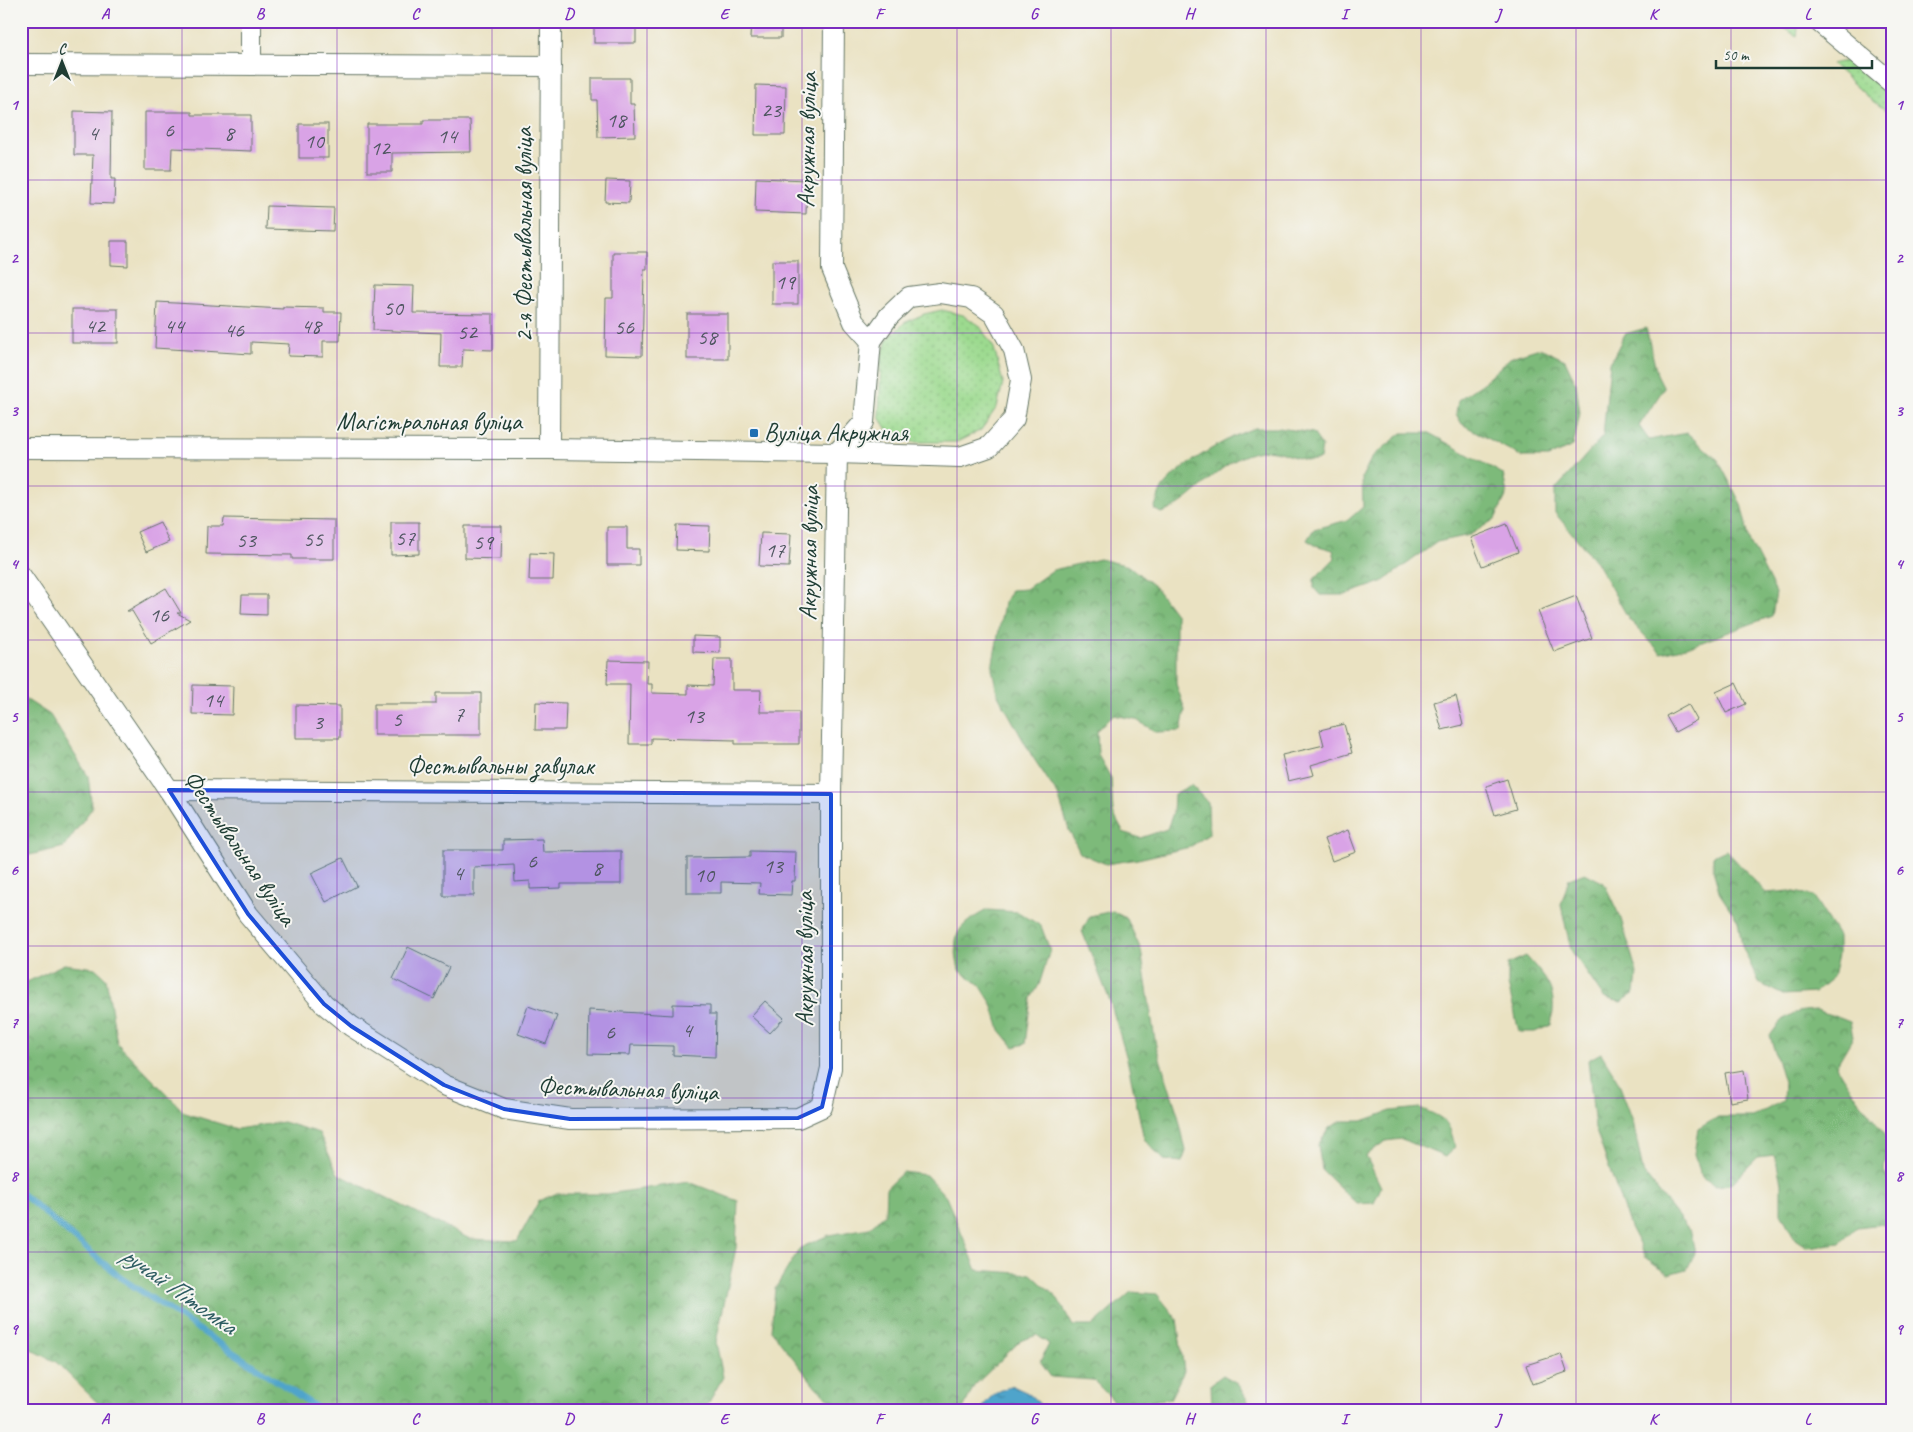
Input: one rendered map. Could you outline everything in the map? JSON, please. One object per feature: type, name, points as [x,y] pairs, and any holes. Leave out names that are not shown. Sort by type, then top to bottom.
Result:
[{"type":"street","points":[[251,21],[251,65]]},
{"type":"street","name":"2-я Фестывальная вуліца","points":[[549,449],[551,21]]},
{"type":"street","name":"Акружная вуліца","points":[[822,1107],[831,1068],[831,794],[837,453],[864,422],[871,341],[854,322],[832,269],[834,21]]},
{"type":"street","points":[[1818,21],[1892,83]]},
{"type":"street","points":[[21,64],[551,66]]},
{"type":"street","name":"Магістральная вуліца","points":[[21,448],[549,449],[837,453],[960,457],[989,447],[1014,419],[1021,380],[1014,350],[994,314],[970,298],[940,293],[909,297],[889,316],[871,341]]},
{"type":"street","name":"Фестывальная вуліца","points":[[21,576],[169,790],[248,914],[324,1004],[351,1026],[444,1086],[504,1108],[570,1119],[798,1118],[822,1107]]},
{"type":"street","name":"Фестывальны завулак","points":[[169,790],[831,794]]},
{"type":"highlighted area","points":[[169,790],[831,794],[831,1068],[822,1107],[798,1118],[570,1119],[504,1109],[444,1085],[351,1026],[324,1004],[248,914]]},
{"type":"green space","points":[[1771,21],[1799,21],[1797,36]]},
{"type":"green space","points":[[1845,61],[1892,95],[1892,114],[1871,100],[1832,64]]},
{"type":"green space","points":[[942,310],[963,315],[979,325],[994,348],[1003,383],[997,407],[981,430],[957,442],[913,442],[889,433],[879,417],[881,359],[887,340],[904,323],[924,314]]},
{"type":"green space","points":[[1646,328],[1657,374],[1664,388],[1639,426],[1649,440],[1687,433],[1718,460],[1741,504],[1750,542],[1776,593],[1772,616],[1694,645],[1661,653],[1629,619],[1596,562],[1555,513],[1555,490],[1603,436],[1610,363],[1625,334]]},
{"type":"green space","points":[[1540,348],[1565,360],[1576,383],[1580,413],[1573,446],[1548,457],[1522,457],[1462,424],[1456,414],[1458,400],[1484,382],[1511,357]]},
{"type":"green space","points":[[1255,428],[1279,428],[1313,433],[1322,446],[1320,459],[1305,460],[1269,450],[1248,454],[1226,466],[1174,508],[1161,513],[1154,509],[1163,487],[1171,478],[1219,444]]},
{"type":"green space","points":[[1402,433],[1429,433],[1503,474],[1507,494],[1495,519],[1470,535],[1437,542],[1382,582],[1345,595],[1320,595],[1314,588],[1314,579],[1335,558],[1333,550],[1315,545],[1307,540],[1314,529],[1348,520],[1363,507],[1362,477],[1372,457]]},
{"type":"green space","points":[[1100,559],[1129,566],[1155,587],[1176,615],[1176,684],[1185,710],[1181,731],[1156,732],[1135,719],[1113,715],[1097,730],[1098,755],[1111,778],[1113,813],[1123,832],[1140,838],[1167,829],[1173,813],[1174,794],[1191,785],[1208,803],[1209,834],[1190,847],[1106,864],[1080,853],[1069,830],[1058,795],[1032,756],[997,693],[992,668],[1004,603],[1011,590],[1026,589],[1053,570]]},
{"type":"green space","points":[[21,696],[50,715],[88,776],[92,808],[64,847],[21,857]]},
{"type":"green space","points":[[1726,850],[1766,893],[1790,891],[1813,896],[1838,936],[1838,955],[1833,977],[1814,993],[1783,995],[1759,983],[1742,946],[1738,921],[1720,894],[1713,870],[1713,856]]},
{"type":"green space","points":[[1585,873],[1604,883],[1621,919],[1637,973],[1635,993],[1621,1002],[1604,998],[1571,950],[1561,905],[1569,879]]},
{"type":"green space","points":[[987,910],[1018,912],[1041,926],[1050,950],[1039,985],[1031,998],[1025,1044],[1014,1047],[1000,1030],[992,1004],[980,985],[959,970],[956,948],[958,933],[968,922]]},
{"type":"green space","points":[[1113,911],[1127,919],[1141,950],[1156,1046],[1178,1115],[1186,1151],[1182,1162],[1164,1160],[1144,1139],[1127,1059],[1110,1001],[1082,931],[1090,916]]},
{"type":"green space","points":[[1526,956],[1540,972],[1552,994],[1553,1013],[1551,1025],[1535,1032],[1519,1032],[1508,984],[1508,964]]},
{"type":"green space","points":[[64,964],[95,968],[106,978],[117,1043],[185,1113],[237,1129],[283,1122],[319,1133],[338,1174],[470,1239],[517,1241],[539,1201],[555,1194],[607,1194],[689,1182],[738,1201],[736,1248],[716,1342],[723,1377],[709,1402],[700,1411],[106,1411],[56,1362],[21,1344],[21,983],[27,982]]},
{"type":"green space","points":[[1817,1010],[1850,1022],[1853,1037],[1836,1066],[1888,1139],[1884,1171],[1892,1188],[1892,1233],[1882,1224],[1857,1227],[1840,1243],[1807,1247],[1795,1239],[1781,1213],[1781,1183],[1775,1155],[1758,1157],[1731,1184],[1716,1186],[1702,1177],[1694,1154],[1698,1129],[1718,1117],[1752,1117],[1783,1101],[1784,1082],[1770,1036],[1780,1023],[1789,1016],[1795,1013]]},
{"type":"green space","points":[[1601,1053],[1618,1081],[1633,1121],[1643,1172],[1691,1233],[1695,1253],[1687,1269],[1669,1274],[1646,1258],[1630,1227],[1595,1128],[1588,1060]]},
{"type":"green space","points":[[1420,1108],[1436,1115],[1445,1122],[1451,1131],[1455,1147],[1445,1157],[1402,1139],[1385,1141],[1366,1156],[1381,1187],[1374,1203],[1357,1204],[1322,1170],[1318,1145],[1329,1128],[1342,1121],[1362,1121],[1391,1111]]},
{"type":"green space","points":[[903,1172],[926,1175],[946,1197],[977,1270],[1031,1274],[1058,1299],[1073,1326],[1092,1326],[1131,1292],[1157,1294],[1177,1319],[1184,1371],[1170,1399],[1116,1403],[1093,1380],[1051,1377],[1040,1362],[1049,1344],[1037,1335],[1020,1341],[974,1386],[962,1411],[843,1411],[816,1387],[771,1330],[775,1289],[800,1248],[829,1235],[869,1228],[885,1214],[886,1188]]},
{"type":"green space","points":[[1223,1375],[1237,1383],[1254,1411],[1212,1411],[1211,1384]]},
{"type":"green space","points":[[784,1402],[792,1411],[760,1411],[765,1403]]},
{"type":"water","points":[[1013,1386],[1028,1393],[1041,1405],[1070,1411],[981,1411],[994,1395]]},
{"type":"building","points":[[594,21],[636,21],[636,43],[594,43]]},
{"type":"building","points":[[751,21],[781,21],[781,38],[750,38]]},
{"type":"building","points":[[592,78],[630,78],[630,104],[634,104],[635,136],[598,137],[597,100],[592,100]]},
{"type":"building","points":[[756,85],[786,86],[785,135],[755,135]]},
{"type":"building","points":[[74,111],[112,112],[111,179],[115,179],[114,204],[91,203],[93,155],[74,155]]},
{"type":"building","points":[[145,112],[192,112],[192,115],[251,115],[251,151],[172,148],[171,170],[145,170]]},
{"type":"building","points":[[423,120],[470,120],[471,152],[392,153],[392,172],[367,172],[367,124],[423,124]]},
{"type":"building","points":[[299,124],[328,124],[328,158],[299,158]]},
{"type":"building","points":[[756,178],[807,180],[806,214],[755,212]]},
{"type":"building","points":[[606,180],[630,181],[629,203],[605,202]]},
{"type":"building","points":[[267,206],[334,208],[333,231],[266,229]]},
{"type":"building","points":[[111,241],[128,241],[128,266],[111,265]]},
{"type":"building","points":[[613,252],[647,252],[647,269],[644,269],[642,356],[605,355],[606,298],[613,298]]},
{"type":"building","points":[[772,261],[798,261],[798,304],[772,304]]},
{"type":"building","points":[[375,285],[414,286],[413,313],[493,314],[493,350],[463,349],[462,367],[440,367],[441,333],[373,330]]},
{"type":"building","points":[[157,302],[283,309],[283,307],[324,308],[324,312],[341,312],[340,341],[323,341],[323,357],[288,356],[289,344],[251,342],[251,354],[155,348]]},
{"type":"building","points":[[72,309],[118,309],[118,343],[72,343]]},
{"type":"building","points":[[687,314],[728,314],[728,359],[687,359]]},
{"type":"building","points":[[224,518],[334,520],[334,559],[292,559],[292,555],[206,554],[207,526],[223,526]]},
{"type":"building","points":[[160,522],[169,542],[146,552],[137,532]]},
{"type":"building","points":[[391,522],[419,522],[419,554],[391,555]]},
{"type":"building","points":[[1507,524],[1518,552],[1482,566],[1471,538]]},
{"type":"building","points":[[677,525],[710,526],[709,551],[676,550]]},
{"type":"building","points":[[465,526],[502,526],[501,559],[465,558]]},
{"type":"building","points":[[607,527],[627,527],[627,549],[639,549],[639,565],[607,565]]},
{"type":"building","points":[[761,533],[791,534],[789,567],[759,566]]},
{"type":"building","points":[[530,553],[554,554],[553,580],[529,580]]},
{"type":"building","points":[[166,588],[181,613],[177,613],[190,620],[151,643],[132,611],[127,611]]},
{"type":"building","points":[[242,595],[267,595],[267,615],[241,614]]},
{"type":"building","points":[[1576,596],[1592,638],[1554,652],[1538,611]]},
{"type":"building","points":[[693,636],[720,637],[720,653],[693,652]]},
{"type":"building","points":[[714,659],[732,659],[732,690],[761,690],[760,712],[799,712],[799,744],[735,744],[735,740],[651,738],[651,744],[629,744],[630,684],[607,684],[608,660],[648,661],[647,684],[652,684],[652,693],[688,694],[688,685],[713,686]]},
{"type":"building","points":[[1736,683],[1746,704],[1726,713],[1716,692]]},
{"type":"building","points":[[193,685],[233,686],[232,715],[192,714]]},
{"type":"building","points":[[436,693],[481,693],[481,735],[374,735],[374,704],[436,704]]},
{"type":"building","points":[[1456,696],[1463,725],[1442,730],[1434,702]]},
{"type":"building","points":[[536,702],[566,703],[565,730],[535,730]]},
{"type":"building","points":[[1688,704],[1697,720],[1675,732],[1666,716]]},
{"type":"building","points":[[296,705],[340,706],[340,738],[296,738]]},
{"type":"building","points":[[1344,724],[1352,753],[1311,765],[1314,775],[1288,781],[1282,755],[1324,745],[1320,730]]},
{"type":"building","points":[[1507,779],[1516,809],[1495,815],[1486,786]]},
{"type":"building","points":[[1348,830],[1356,852],[1332,861],[1324,839]]},
{"type":"building","points":[[542,839],[543,852],[621,851],[621,884],[561,884],[561,888],[530,889],[530,881],[515,882],[514,865],[474,867],[474,896],[443,896],[443,850],[503,850],[503,840]]},
{"type":"building","points":[[750,851],[796,852],[795,881],[792,881],[791,895],[759,894],[760,883],[721,882],[721,893],[687,893],[687,858],[750,857]]},
{"type":"building","points":[[343,858],[357,886],[326,902],[311,873]]},
{"type":"building","points":[[408,947],[449,967],[434,999],[393,979]]},
{"type":"building","points":[[765,1001],[784,1018],[770,1033],[751,1016]]},
{"type":"building","points":[[673,1004],[710,1005],[710,1014],[716,1014],[715,1057],[673,1055],[673,1046],[631,1045],[630,1055],[588,1054],[589,1010],[673,1015]]},
{"type":"building","points":[[528,1006],[557,1016],[546,1044],[518,1034]]},
{"type":"building","points":[[1744,1070],[1748,1099],[1730,1102],[1725,1073]]},
{"type":"building","points":[[1561,1354],[1567,1372],[1533,1384],[1526,1365]]},
{"type":"waterway","name":"ручай Пітомка","points":[[21,1193],[121,1278],[322,1411]]},
{"type":"place","name":"Вуліца Акружная","points":[[754,433]]}]
